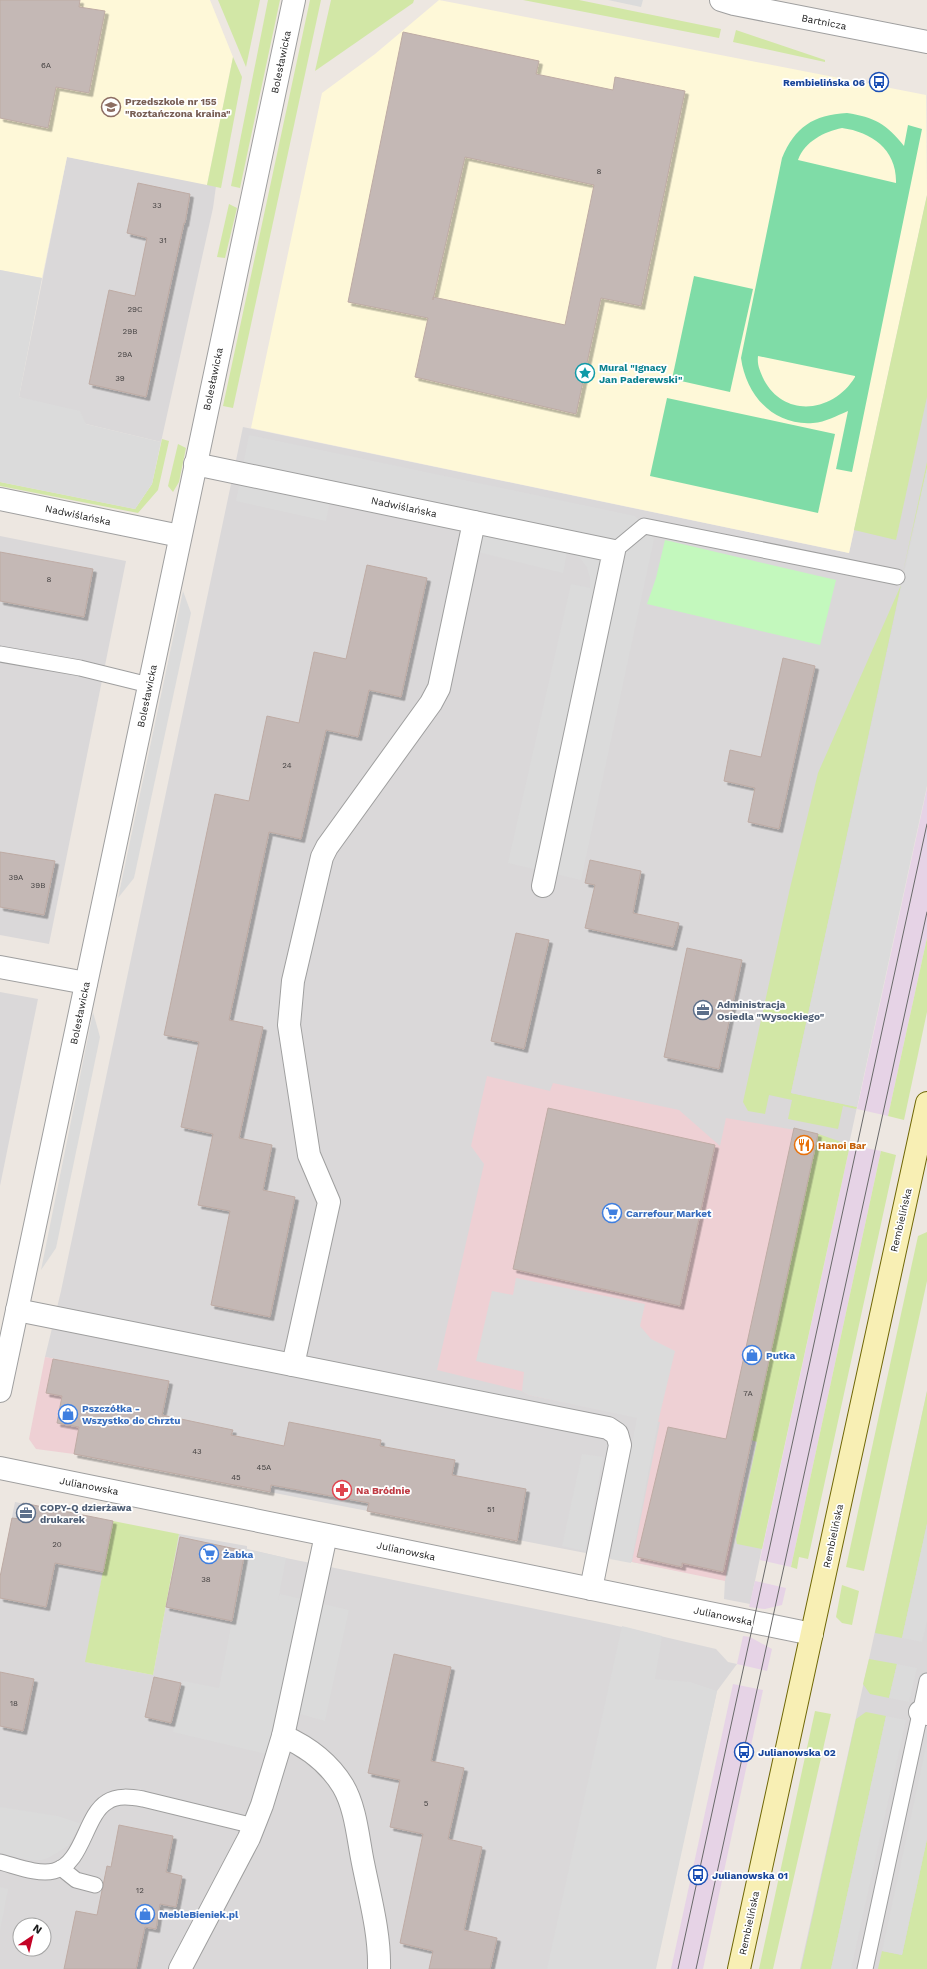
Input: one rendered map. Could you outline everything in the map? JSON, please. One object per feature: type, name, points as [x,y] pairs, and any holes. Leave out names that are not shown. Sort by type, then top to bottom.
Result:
[{"type":"street","name":"Bolesławicka","points":[[0,1391],[294,0]]},
{"type":"street","name":"Bartnicza","points":[[721,0],[734,4],[927,42]]},
{"type":"street","name":"Nadwiślańska","points":[[195,464],[614,551]]},
{"type":"street","name":"Nadwiślańska","points":[[0,499],[180,536]]},
{"type":"street","points":[[293,1365],[329,1202],[308,1156],[290,1025],[293,981],[322,857],[327,847],[430,703],[439,688],[474,522]]},
{"type":"street","points":[[543,886],[614,551]]},
{"type":"street","points":[[0,967],[86,983]]},
{"type":"street","name":"Rembielińska","points":[[739,1969],[927,1103]]},
{"type":"street","points":[[17,1310],[611,1429],[619,1438],[620,1445],[591,1589]]},
{"type":"street","name":"Julianowska","points":[[0,1468],[812,1634]]},
{"type":"street","points":[[180,1969],[230,1875],[254,1826],[274,1771],[283,1736],[326,1535]]},
{"type":"street","points":[[283,1736],[308,1749],[320,1758],[344,1787],[354,1819],[377,1935],[379,1969]]},
{"type":"lane","points":[[614,551],[644,526],[897,577]]},
{"type":"lane","points":[[0,654],[80,668],[149,685]]},
{"type":"lane","points":[[865,1969],[924,1713],[927,1681]]},
{"type":"lane","points":[[0,1862],[37,1871],[53,1871],[61,1868],[73,1856],[98,1810],[107,1802],[126,1797],[143,1799],[254,1826]]},
{"type":"lane","points":[[61,1868],[76,1880],[95,1885]]},
{"type":"shaded area","name":"Przedszkole nr 155 \"Roztańczona kraina\"","points":[[0,0],[210,0],[233,57],[207,185],[67,157],[42,278],[0,270]]},
{"type":"shaded area","points":[[439,0],[926,95],[927,195],[849,553],[251,428],[322,93],[375,54]]},
{"type":"shaded area","points":[[608,0],[643,0],[641,7]]},
{"type":"shaded area","points":[[67,157],[216,186],[213,208],[161,442],[86,424],[19,397]]},
{"type":"shaded area","points":[[927,195],[927,770],[857,1107],[750,1604],[724,1599],[725,1580],[150,1469],[169,1381],[45,1357],[61,1291],[243,427],[849,553]]},
{"type":"shaded area","points":[[0,270],[42,278],[19,397],[80,411],[86,424],[161,442],[152,484],[135,509],[0,482]]},
{"type":"shaded area","points":[[249,435],[635,516],[654,539],[581,880],[508,863],[571,584],[590,588],[590,578],[587,567],[580,558],[567,552],[563,573],[478,552],[483,534],[330,501],[326,521],[236,501]]},
{"type":"shaded area","points":[[927,468],[927,786],[857,1107],[791,1093]]},
{"type":"shaded area","points":[[0,536],[126,561],[49,944],[0,935]]},
{"type":"shaded area","points":[[183,591],[191,613],[134,878],[118,898]]},
{"type":"shaded area","points":[[927,788],[927,938],[888,1116],[857,1109]]},
{"type":"shaded area","points":[[0,992],[38,999],[0,1186]]},
{"type":"shaded area","points":[[93,1012],[100,1037],[56,1248],[41,1270]]},
{"type":"shaded area","points":[[487,1076],[550,1091],[553,1083],[679,1110],[720,1146],[726,1118],[818,1134],[751,1440],[725,1581],[632,1562],[660,1422],[528,1395],[522,1391],[437,1370],[484,1164],[471,1146]]},
{"type":"shaded area","points":[[850,1145],[881,1151],[791,1567],[760,1560]]},
{"type":"shaded area","points":[[516,1278],[645,1304],[640,1326],[651,1339],[675,1351],[658,1422],[631,1563],[610,1559],[637,1418],[528,1395],[522,1391],[524,1372],[476,1361],[492,1291],[513,1295]]},
{"type":"shaded area","points":[[45,1357],[169,1381],[150,1469],[74,1454],[36,1449],[29,1439]]},
{"type":"shaded area","points":[[927,1391],[927,1969],[800,1969],[869,1659]]},
{"type":"shaded area","points":[[582,1454],[603,1457],[585,1551],[562,1546]]},
{"type":"shaded area","points":[[15,1502],[113,1521],[86,1662],[153,1675],[179,1534],[247,1546],[247,1549],[286,1558],[609,1624],[716,1649],[728,1662],[737,1664],[717,1691],[654,1969],[0,1969],[0,1577]]},
{"type":"shaded area","points":[[927,1524],[927,1621],[922,1642],[902,1638]]},
{"type":"shaded area","points":[[246,1549],[286,1558],[278,1600],[280,1594],[349,1610],[325,1721],[300,1714],[288,1759],[173,1732],[183,1681],[219,1688]]},
{"type":"shaded area","points":[[755,1581],[786,1588],[782,1605],[765,1609],[749,1607]]},
{"type":"shaded area","points":[[622,1626],[662,1636],[655,1679],[690,1682],[717,1691],[656,1969],[547,1969]]},
{"type":"shaded area","points":[[743,1636],[750,1637],[772,1649],[767,1671],[737,1664]]},
{"type":"shaded area","points":[[897,1664],[917,1668],[909,1702],[889,1698]]},
{"type":"shaded area","points":[[733,1684],[763,1690],[703,1969],[671,1969]]},
{"type":"shaded area","points":[[886,1716],[906,1720],[851,1969],[831,1969]]},
{"type":"shaded area","points":[[927,1742],[927,1839],[902,1955],[882,1951]]},
{"type":"shaded area","points":[[0,1807],[57,1816],[81,1824],[68,1846],[42,1860],[30,1860],[0,1853]]},
{"type":"shaded area","points":[[0,1887],[8,1889],[0,1931]]},
{"type":"green space","points":[[218,0],[260,0],[246,67]]},
{"type":"green space","points":[[268,0],[280,0],[240,188],[231,186]]},
{"type":"green space","points":[[310,0],[321,0],[233,408],[223,406]]},
{"type":"green space","points":[[331,0],[414,0],[413,3],[315,71]]},
{"type":"green space","points":[[523,0],[579,0],[721,29],[719,38]]},
{"type":"green space","points":[[736,30],[825,60],[825,62],[733,42]]},
{"type":"green space","points":[[233,57],[242,77],[221,188],[207,185]]},
{"type":"green space","points":[[847,113],[872,119],[892,132],[904,146],[908,125],[922,129],[852,472],[836,469],[848,411],[813,423],[799,423],[774,414],[755,396],[744,372],[741,358],[782,158],[787,147],[799,131],[815,120],[835,114]],"holes":[[[842,128],[853,130],[873,138],[881,145],[892,161],[896,183],[798,160],[805,148],[816,138]],[[758,356],[855,376],[855,377],[846,389],[835,398],[823,404],[810,406],[796,405],[784,401],[773,393],[761,374],[758,365]]]},
{"type":"green space","points":[[927,195],[927,397],[896,540],[854,530]]},
{"type":"green space","points":[[229,204],[237,208],[225,258],[217,257]]},
{"type":"green space","points":[[694,276],[753,289],[730,392],[672,379]]},
{"type":"green space","points":[[667,398],[835,434],[818,513],[650,476]]},
{"type":"green space","points":[[162,439],[169,441],[158,490],[138,513],[0,486],[0,482],[135,509],[152,484]]},
{"type":"green space","points":[[178,444],[186,448],[179,482],[173,492],[168,486]]},
{"type":"green space","points":[[927,462],[927,468],[903,572]]},
{"type":"green space","points":[[665,540],[836,580],[820,645],[647,604],[656,578]]},
{"type":"green space","points":[[901,585],[791,1093],[857,1107],[856,1109],[843,1106],[838,1129],[788,1119],[792,1100],[769,1095],[765,1114],[748,1111],[743,1102],[790,888],[818,773]]},
{"type":"green space","points":[[927,938],[927,1012],[904,1120],[888,1116]]},
{"type":"green space","points":[[807,1130],[850,1145],[762,1549],[737,1544],[736,1539],[757,1442],[751,1440],[818,1134]]},
{"type":"green space","points":[[881,1151],[896,1155],[808,1559],[799,1557],[797,1569],[791,1567]]},
{"type":"green space","points":[[927,1232],[927,1281],[864,1571],[846,1567],[918,1236]]},
{"type":"green space","points":[[927,1391],[927,1524],[902,1638],[875,1633]]},
{"type":"green space","points":[[113,1521],[179,1534],[153,1675],[85,1662]]},
{"type":"green space","points":[[842,1585],[859,1591],[852,1625],[842,1623],[836,1617]]},
{"type":"green space","points":[[869,1659],[897,1664],[889,1698],[870,1694],[863,1684]]},
{"type":"green space","points":[[815,1711],[831,1714],[773,1969],[759,1969]]},
{"type":"green space","points":[[866,1712],[886,1716],[831,1969],[801,1969],[856,1719]]},
{"type":"green space","points":[[927,1839],[927,1969],[878,1969],[882,1951],[902,1955]]},
{"type":"building","points":[[0,0],[80,0],[79,7],[105,11],[89,93],[56,87],[48,128],[0,118]]},
{"type":"building","points":[[403,32],[539,61],[536,74],[613,90],[615,77],[685,91],[641,306],[601,298],[576,414],[415,377],[428,318],[348,302]],"holes":[[[465,157],[594,185],[565,325],[434,297]]]},
{"type":"building","points":[[138,183],[190,194],[185,223],[146,397],[89,384],[109,290],[135,296],[147,238],[127,233]]},
{"type":"building","points":[[0,552],[93,569],[84,617],[0,601]]},
{"type":"building","points":[[367,565],[427,578],[401,697],[369,690],[358,737],[326,730],[301,839],[269,832],[229,1020],[263,1027],[239,1138],[272,1145],[263,1190],[295,1197],[270,1317],[211,1305],[230,1211],[198,1205],[213,1134],[181,1127],[199,1042],[164,1035],[215,794],[249,801],[267,716],[299,723],[314,652],[346,659]]},
{"type":"building","points":[[783,658],[815,666],[779,829],[748,822],[755,788],[724,781],[730,750],[761,757]]},
{"type":"building","points":[[0,852],[55,861],[44,915],[0,907]]},
{"type":"building","points":[[590,860],[641,871],[633,913],[679,923],[673,947],[585,928],[595,885],[585,883]]},
{"type":"building","points":[[516,933],[549,940],[524,1049],[491,1041]]},
{"type":"building","points":[[687,948],[742,960],[719,1069],[664,1057]]},
{"type":"building","name":"Carrefour Market","points":[[548,1108],[715,1145],[680,1306],[513,1269]]},
{"type":"building","points":[[794,1128],[818,1134],[723,1572],[682,1563],[682,1567],[637,1557],[668,1427],[726,1439]]},
{"type":"building","points":[[53,1359],[169,1381],[162,1415],[233,1430],[231,1435],[284,1446],[289,1422],[381,1440],[380,1446],[455,1460],[452,1475],[526,1489],[517,1541],[367,1511],[369,1503],[271,1485],[270,1492],[74,1454],[79,1427],[57,1423],[62,1396],[46,1393]]},
{"type":"building","points":[[23,1503],[113,1521],[103,1572],[55,1563],[46,1607],[0,1598],[0,1577],[12,1518],[20,1519]]},
{"type":"building","points":[[180,1537],[245,1551],[232,1621],[166,1607]]},
{"type":"building","points":[[394,1654],[451,1667],[431,1761],[464,1768],[448,1839],[482,1847],[464,1930],[497,1938],[490,1969],[429,1969],[433,1951],[400,1943],[423,1834],[390,1827],[400,1780],[368,1773]]},
{"type":"building","points":[[0,1672],[34,1679],[23,1731],[0,1726]]},
{"type":"building","points":[[154,1677],[181,1683],[171,1723],[145,1717]]},
{"type":"building","points":[[119,1825],[173,1836],[166,1872],[182,1876],[176,1907],[160,1904],[156,1929],[145,1927],[136,1969],[64,1969],[76,1911],[97,1915],[107,1866],[111,1867]]},
{"type":"tram line","points":[[678,1969],[927,824]]},
{"type":"tram line","points":[[696,1969],[927,912]]},
{"type":"place","name":"Rembielińska 06","points":[[879,82]]},
{"type":"place","name":"Przedszkole nr 155 \"Roztańczona kraina\"","points":[[111,107]]},
{"type":"place","name":"Mural \"Ignacy Jan Paderewski\"","points":[[585,373]]},
{"type":"place","name":"Administracja Osiedla \"Wysockiego\"","points":[[703,1010]]},
{"type":"place","name":"Hanoi Bar","points":[[804,1145]]},
{"type":"place","name":"Carrefour Market","points":[[612,1213]]},
{"type":"place","name":"Putka","points":[[752,1355]]},
{"type":"place","name":"Pszczółka - Wszystko do Chrztu","points":[[68,1414]]},
{"type":"place","name":"Na Bródnie","points":[[342,1490]]},
{"type":"place","name":"COPY-Q dzierżawa drukarek","points":[[26,1513]]},
{"type":"place","name":"Żabka","points":[[209,1554]]},
{"type":"place","name":"Julianowska 02","points":[[744,1752]]},
{"type":"place","name":"Julianowska 01","points":[[698,1875]]},
{"type":"place","name":"MebleBieniek.pl","points":[[145,1914]]}]
